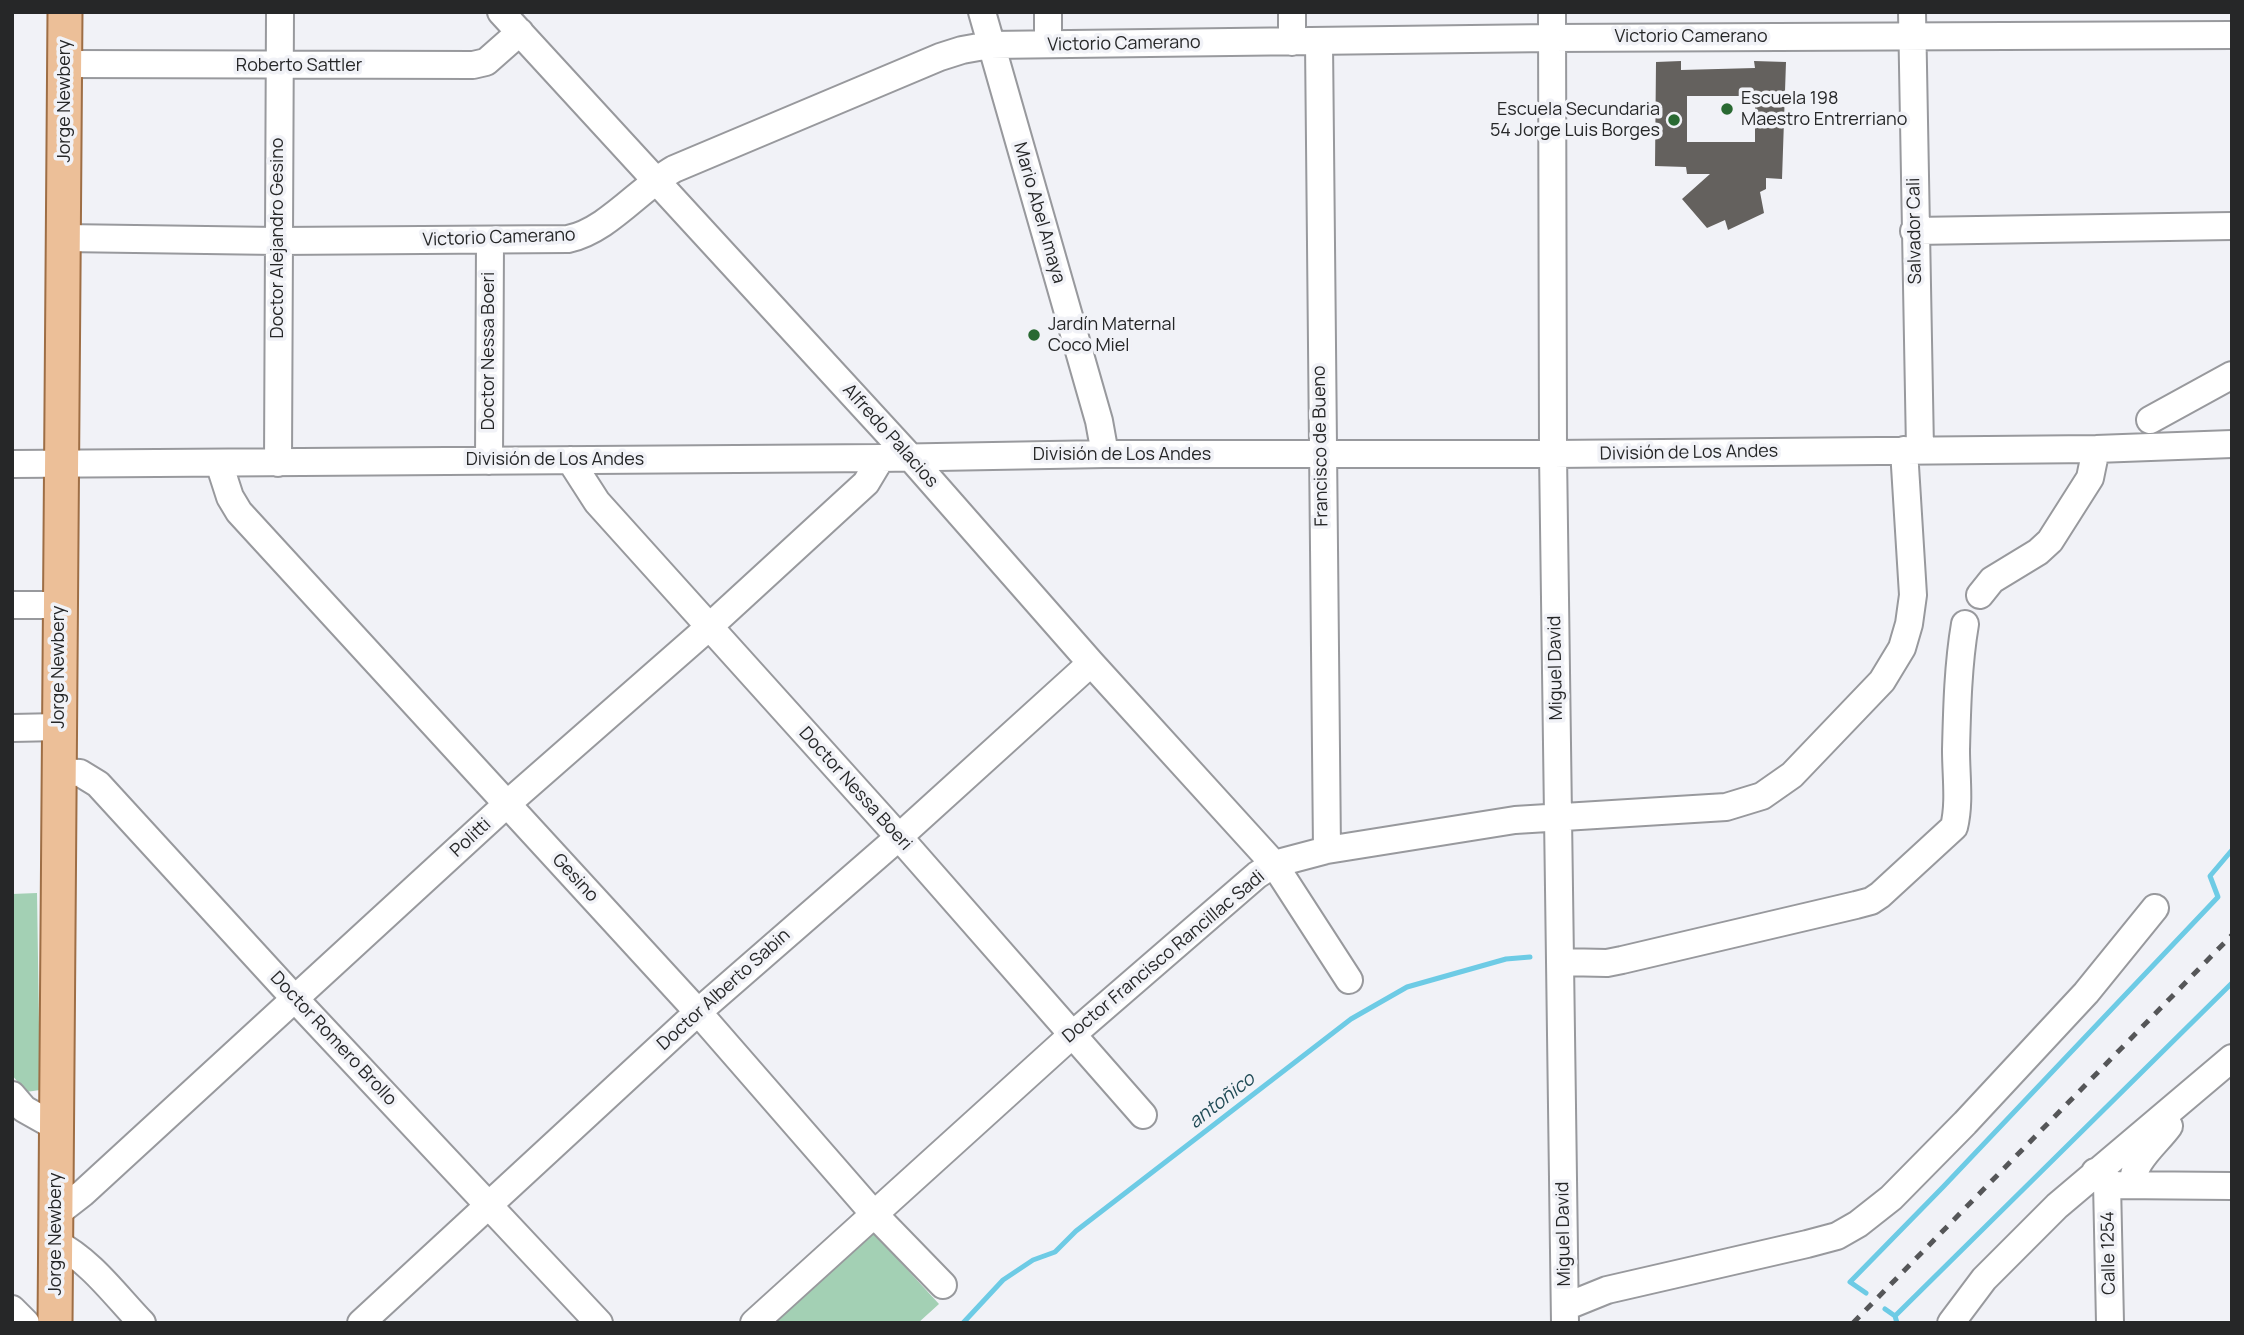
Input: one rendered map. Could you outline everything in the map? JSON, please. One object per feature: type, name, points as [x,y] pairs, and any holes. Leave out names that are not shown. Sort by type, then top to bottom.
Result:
[{"type":"main road","name":"Jorge Newbery","points":[[55,1323],[65,12]]},
{"type":"street","name":"Doctor Alejandro Gesino","points":[[278,463],[279,12]]},
{"type":"street","name":"Alfredo Palacios","points":[[501,12],[910,457],[1091,663],[1274,864],[1349,980]]},
{"type":"street","name":"Mario Abel Amaya","points":[[982,12],[1098,421],[1105,454]]},
{"type":"street","points":[[1048,12],[1048,44]]},
{"type":"street","points":[[1292,12],[1292,42]]},
{"type":"street","name":"Victorio Camerano","points":[[64,238],[490,241],[581,237],[674,169],[940,57],[962,50],[990,46],[1319,42],[1551,25],[1912,24],[2232,35]]},
{"type":"street","name":"Salvador Cali","points":[[1902,648],[1913,595],[1912,24]]},
{"type":"street","name":"Miguel David","points":[[1551,25],[1553,454],[1565,1315]]},
{"type":"street","name":"Roberto Sattler","points":[[66,64],[473,65],[486,62],[520,32]]},
{"type":"street","name":"Francisco de Bueno","points":[[1319,42],[1327,850]]},
{"type":"street","points":[[1914,231],[2232,226]]},
{"type":"street","name":"Doctor Nessa Boeri","points":[[489,461],[490,241]]},
{"type":"street","points":[[2150,420],[2232,375]]},
{"type":"street","name":"División de Los Andes","points":[[12,464],[1105,454],[1553,454],[2096,449],[2232,444]]},
{"type":"street","points":[[1980,595],[1993,580],[2038,552],[2050,541],[2090,478],[2096,449]]},
{"type":"street","name":"Politti","points":[[56,1229],[83,1193],[507,804],[709,627],[866,483],[881,458]]},
{"type":"street","name":"Doctor Nessa Boeri","points":[[570,460],[597,502],[899,837],[1143,1115]]},
{"type":"street","name":"Gesino","points":[[219,463],[230,496],[239,512],[698,1012],[874,1214],[943,1285]]},
{"type":"street","points":[[12,605],[59,605]]},
{"type":"street","points":[[1560,962],[1607,963],[1622,960],[1856,905],[1880,895],[1954,827],[1957,816],[1956,749],[1965,624]]},
{"type":"street","name":"Doctor Francisco Rancillac Sadi","points":[[754,1323],[1072,1035],[1257,875],[1274,864],[1327,850],[1515,820],[1726,807],[1762,796],[1792,775],[1873,690],[1894,664],[1902,648]]},
{"type":"street","name":"Doctor Alberto Sabin","points":[[361,1323],[698,1012],[899,837],[1091,663]]},
{"type":"street","points":[[12,728],[59,727]]},
{"type":"street","name":"Doctor Romero Brollo","points":[[59,772],[80,773],[98,784],[599,1323]]},
{"type":"street","points":[[1565,1315],[1607,1290],[1837,1236],[1858,1224],[1891,1198],[1975,1113],[2086,993],[2155,908]]},
{"type":"street","points":[[2112,1180],[2194,1092],[2232,1058]]},
{"type":"street","points":[[1951,1323],[1992,1272],[2057,1206],[2112,1180],[2132,1176],[2136,1167],[2194,1092]]},
{"type":"street","points":[[12,1095],[24,1109],[56,1127]]},
{"type":"street","points":[[2112,1180],[2232,1186]]},
{"type":"street","name":"Calle 1254","points":[[2110,1323],[2112,1180]]},
{"type":"street","points":[[56,1229],[73,1252],[142,1323]]},
{"type":"street","points":[[12,1309],[26,1323]]},
{"type":"green space","points":[[37,893],[40,1090],[26,1092],[12,1075],[12,894]]},
{"type":"green space","points":[[871,1230],[939,1304],[918,1323],[771,1323]]},
{"type":"building","points":[[1681,61],[1681,70],[1755,68],[1754,61],[1786,62],[1782,179],[1766,178],[1766,189],[1760,192],[1764,213],[1728,230],[1725,220],[1707,228],[1682,199],[1710,174],[1687,174],[1686,167],[1655,166],[1656,62]],"holes":[[[1687,96],[1755,96],[1755,142],[1687,142]]]},
{"type":"waterway","points":[[1866,1293],[1850,1282],[2218,897],[2210,876],[2232,850]]},
{"type":"waterway","name":"antoñico","points":[[963,1323],[1003,1280],[1033,1260],[1055,1252],[1076,1231],[1351,1019],[1407,987],[1506,959],[1530,957]]},
{"type":"waterway","points":[[1897,1323],[1895,1316],[2232,983]]},
{"type":"waterway","points":[[1885,1309],[1895,1316]]},
{"type":"railway","points":[[1853,1323],[2232,935]]},
{"type":"place","name":"Escuela 198 Maestro Entrerriano","points":[[1727,109]]},
{"type":"place","name":"Escuela Secundaria 54 Jorge Luis Borges","points":[[1674,120]]},
{"type":"place","name":"Jardín Maternal Coco Miel","points":[[1034,335]]}]
